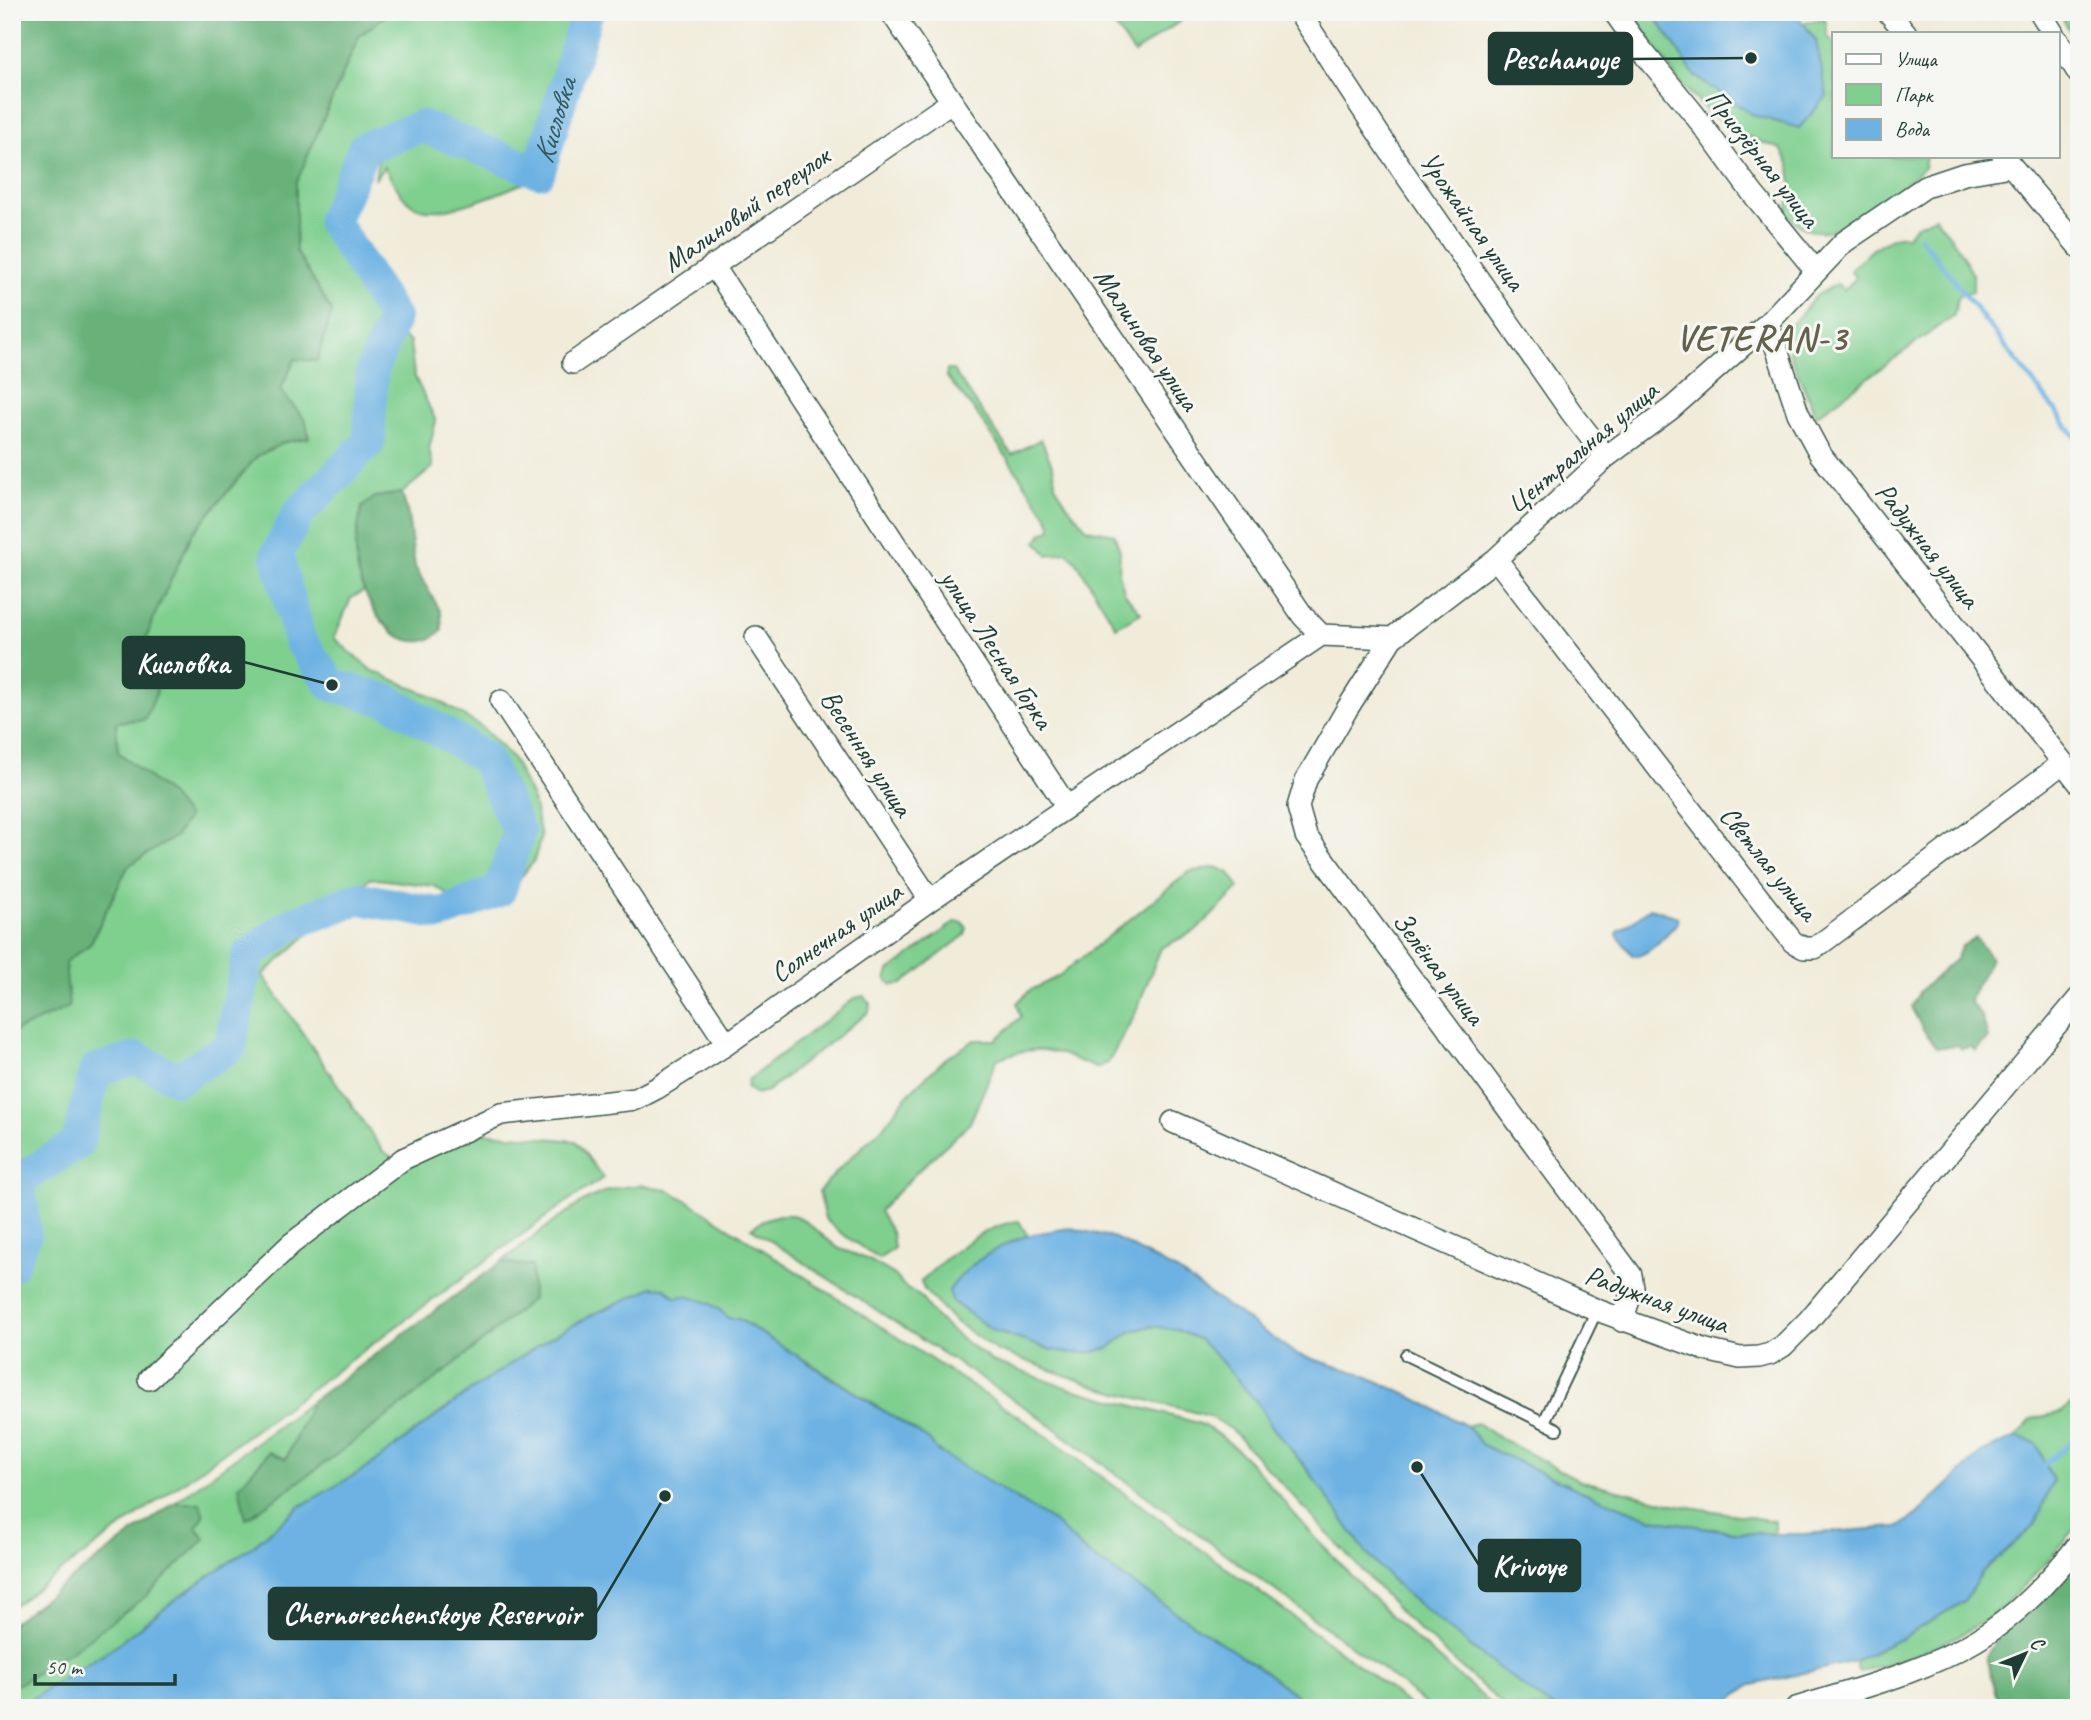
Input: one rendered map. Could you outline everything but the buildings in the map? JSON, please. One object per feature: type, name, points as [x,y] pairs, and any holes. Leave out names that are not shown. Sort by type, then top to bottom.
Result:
[{"type":"street","name":"Малиновая улица","points":[[891,12],[1303,616],[1321,635]]},
{"type":"street","name":"Урожайная улица","points":[[1299,12],[1403,171],[1571,412],[1606,457]]},
{"type":"street","name":"Приозёрная улица","points":[[1614,12],[1816,271]]},
{"type":"street","points":[[1888,12],[1905,32]]},
{"type":"street","points":[[2040,12],[2052,32]]},
{"type":"street","points":[[2060,44],[2079,74]]},
{"type":"street","name":"Малиновый переулок","points":[[573,363],[951,102]]},
{"type":"street","name":"Центральная улица","points":[[1392,638],[1496,559],[1606,457],[1672,408],[1768,323],[1844,242],[1925,187],[2007,161],[2079,247]]},
{"type":"street","name":"улица Лесная Горка","points":[[713,265],[1066,807]]},
{"type":"street","name":"Радужная улица","points":[[1768,323],[1798,413],[1820,454],[2079,783]]},
{"type":"street","name":"Светлая улица","points":[[1496,559],[1793,942],[1804,948],[1815,948],[2063,763]]},
{"type":"street","points":[[1066,807],[1321,635],[1392,638]]},
{"type":"street","name":"Весенняя улица","points":[[756,637],[930,900]]},
{"type":"street","name":"Зелёная улица","points":[[1392,638],[1306,780],[1298,807],[1301,822],[1306,836],[1624,1264],[1631,1275],[1633,1288],[1622,1321]]},
{"type":"street","points":[[501,701],[727,1044]]},
{"type":"street","name":"Солнечная улица","points":[[149,1379],[291,1244],[403,1159],[501,1114],[636,1099],[727,1044],[1066,807]]},
{"type":"street","name":"Радужная улица","points":[[1174,1122],[1622,1321],[1706,1350],[1740,1358],[1759,1357],[1783,1346],[1808,1321],[2079,998]]},
{"type":"street","points":[[1796,1708],[1900,1675],[1978,1640],[2027,1601],[2079,1544]]},
{"type":"lane","points":[[1544,1422],[1597,1310]]},
{"type":"lane","points":[[1406,1355],[1556,1429]]},
{"type":"green space","points":[[12,12],[390,12],[359,36],[296,183],[296,251],[332,312],[317,361],[295,359],[280,390],[306,421],[309,438],[285,442],[257,456],[192,534],[152,621],[140,660],[157,691],[145,719],[116,722],[118,752],[169,794],[188,817],[176,836],[128,866],[90,944],[65,962],[69,1007],[12,1033]]},
{"type":"green space","points":[[390,12],[581,12],[569,55],[553,83],[557,93],[536,160],[503,146],[429,124],[413,123],[387,130],[374,154],[363,190],[337,236],[382,308],[385,319],[364,372],[364,437],[334,483],[294,508],[281,531],[275,560],[296,644],[314,670],[331,688],[394,708],[427,726],[473,759],[484,773],[503,811],[503,833],[507,847],[504,866],[496,883],[458,900],[434,886],[370,878],[263,975],[383,1151],[405,1165],[479,1132],[576,1141],[603,1178],[12,1607],[12,1033],[21,1027],[65,962],[90,944],[128,866],[176,836],[169,794],[118,752],[116,722],[145,719],[157,692],[140,660],[152,621],[192,534],[257,456],[285,442],[306,421],[280,391],[295,359],[332,312],[296,251],[296,183],[359,36]]},
{"type":"green space","points":[[1105,12],[1193,12],[1134,53]]},
{"type":"green space","points":[[1631,12],[1652,12],[1695,76],[1753,115],[1816,41],[1803,23],[1825,18],[1828,38],[1832,40],[1832,158],[1926,158],[1924,168],[1856,221],[1840,228],[1809,230],[1786,215],[1792,189],[1790,165],[1781,149],[1742,135],[1709,113],[1680,83]]},
{"type":"green space","points":[[2058,12],[2079,12],[2079,45]]},
{"type":"green space","points":[[425,131],[485,161],[538,177],[461,206],[430,210],[418,208],[403,196],[384,167],[375,179],[379,158],[387,145]]},
{"type":"green space","points":[[1935,217],[1956,244],[1973,275],[1973,292],[1958,297],[1954,315],[1816,416],[1790,355],[1787,330],[1817,295],[1837,284],[1844,290],[1856,278],[1850,271],[1876,247],[1892,238],[1907,236],[1917,225]]},
{"type":"green space","points":[[402,336],[410,342],[414,375],[436,421],[429,449],[433,467],[402,493],[375,497],[357,531],[357,565],[364,591],[351,598],[334,638],[371,670],[431,696],[482,727],[513,759],[533,800],[541,837],[534,861],[509,892],[520,862],[524,834],[518,805],[499,766],[473,740],[425,712],[391,694],[359,688],[337,680],[323,665],[301,630],[289,542],[298,519],[324,505],[346,482],[374,445],[381,426],[374,387],[388,354]]},
{"type":"green space","points":[[947,370],[953,370],[1012,455],[1041,439],[1054,470],[1055,485],[1067,505],[1087,529],[1114,534],[1120,551],[1119,574],[1125,594],[1141,613],[1116,627],[1076,561],[1067,552],[1048,555],[1037,542],[1043,533],[1052,529],[1049,519],[975,411],[946,376]]},
{"type":"green space","points":[[402,493],[408,515],[415,567],[441,612],[442,631],[426,641],[398,636],[378,617],[364,591],[357,566],[356,544],[362,507],[375,497]]},
{"type":"green space","points":[[1216,867],[1230,873],[1239,888],[1197,930],[1161,948],[1135,1014],[1108,1063],[1096,1068],[1058,1053],[1036,1050],[997,1059],[970,1123],[879,1211],[892,1234],[894,1248],[879,1259],[825,1219],[819,1191],[884,1126],[909,1093],[946,1058],[975,1040],[996,1040],[1021,1017],[1017,1003],[1029,991],[1059,976],[1189,872]]},
{"type":"green space","points":[[955,922],[962,922],[967,928],[965,935],[902,984],[892,985],[886,980],[889,971]]},
{"type":"green space","points":[[1976,938],[1991,958],[1970,1002],[1982,1017],[1988,1038],[1975,1051],[1971,1047],[1961,1049],[1958,1045],[1937,1048],[1911,1007],[1920,991],[1956,959],[1962,946]]},
{"type":"green space","points":[[864,996],[870,1004],[869,1012],[767,1091],[756,1094],[747,1088],[748,1080],[855,998]]},
{"type":"green space","points":[[645,1185],[670,1191],[693,1204],[1027,1422],[1367,1671],[1413,1708],[1312,1708],[1268,1674],[1088,1554],[1053,1522],[936,1450],[929,1440],[809,1362],[728,1318],[715,1307],[673,1297],[653,1287],[592,1315],[474,1388],[367,1468],[299,1507],[254,1545],[115,1646],[17,1708],[12,1708],[12,1623],[312,1401],[286,1459],[246,1518],[296,1484],[490,1336],[532,1266],[501,1262],[563,1215],[589,1199],[612,1189]]},
{"type":"green space","points":[[779,1215],[793,1215],[804,1220],[838,1248],[867,1259],[895,1275],[903,1285],[922,1298],[930,1311],[950,1330],[992,1361],[1068,1388],[1198,1423],[1213,1431],[1252,1465],[1350,1575],[1396,1621],[1496,1708],[1430,1708],[1382,1669],[1035,1414],[751,1228]]},
{"type":"green space","points":[[1019,1221],[1028,1236],[983,1257],[953,1302],[994,1331],[1052,1350],[1109,1348],[1130,1332],[1150,1326],[1174,1329],[1199,1339],[1257,1402],[1273,1428],[1308,1470],[1368,1555],[1472,1648],[1555,1708],[1507,1708],[1502,1704],[1405,1617],[1231,1429],[1209,1416],[1100,1388],[996,1350],[954,1321],[924,1290],[921,1281],[954,1252],[979,1235]]},
{"type":"green space","points":[[501,1262],[532,1266],[532,1299],[392,1413],[246,1519],[239,1486],[269,1452],[286,1459],[312,1401]]},
{"type":"green space","points":[[2079,1396],[2079,1524],[2030,1580],[1982,1622],[1931,1648],[1859,1672],[1855,1661],[1902,1638],[1964,1601],[1983,1571],[2035,1525],[2053,1480],[2036,1443],[2016,1437],[2032,1419],[2062,1412]]},
{"type":"green space","points":[[1477,1423],[1579,1480],[1678,1505],[1774,1521],[1774,1534],[1733,1532],[1653,1519],[1581,1491],[1482,1445],[1467,1426]]},
{"type":"green space","points":[[174,1503],[200,1503],[204,1516],[196,1527],[205,1539],[146,1596],[76,1648],[12,1688],[12,1623]]},
{"type":"green space","points":[[2079,1544],[2079,1650],[2070,1661],[2067,1677],[2076,1677],[2079,1673],[2079,1708],[2004,1708],[1995,1692],[1986,1657],[1998,1637]]},
{"type":"water","points":[[1652,12],[1795,12],[1816,41],[1827,96],[1799,128],[1753,115],[1695,76]]},
{"type":"water","points":[[1650,908],[1678,917],[1678,922],[1651,949],[1633,956],[1617,935],[1618,932]]},
{"type":"water","points":[[1070,1228],[1115,1238],[1174,1269],[1296,1354],[1359,1373],[1412,1397],[1467,1426],[1482,1445],[1581,1491],[1653,1519],[1733,1532],[1774,1534],[1897,1527],[1913,1518],[1981,1453],[2016,1437],[2036,1443],[2053,1481],[2035,1525],[1983,1571],[1964,1601],[1902,1638],[1855,1661],[1748,1686],[1727,1703],[1712,1708],[1555,1708],[1472,1648],[1403,1591],[1368,1555],[1308,1470],[1273,1428],[1257,1402],[1199,1339],[1174,1329],[1150,1326],[1130,1332],[1109,1348],[1071,1353],[1052,1350],[994,1331],[953,1302],[949,1291],[971,1266],[990,1253],[1026,1236]]},
{"type":"water","points":[[653,1287],[665,1288],[675,1297],[704,1301],[728,1318],[739,1319],[929,1440],[936,1450],[1054,1522],[1088,1554],[1268,1674],[1312,1708],[17,1708],[115,1646],[254,1545],[299,1507],[367,1468],[474,1388],[551,1337]]},
{"type":"waterway","name":"Кисловка","points":[[12,1265],[25,1235],[19,1180],[78,1143],[95,1070],[137,1058],[177,1079],[230,1047],[248,955],[291,924],[359,898],[440,914],[500,890],[519,832],[485,758],[390,701],[332,685],[300,641],[277,554],[298,514],[369,442],[372,370],[394,318],[333,221],[364,148],[421,126],[539,172],[587,12]]},
{"type":"waterway","points":[[1920,237],[2079,441]]},
{"type":"waterway","points":[[2045,1464],[2079,1435]]},
{"type":"place","name":"Peschanoye","points":[[1751,58]]},
{"type":"place","name":"Кисловка","points":[[332,685]]},
{"type":"place","name":"Krivoye","points":[[1417,1467]]},
{"type":"place","name":"Chernorechenskoye Reservoir","points":[[665,1496]]},
{"type":"district","name":"VETERAN-3","points":[[1762,338]]}]
